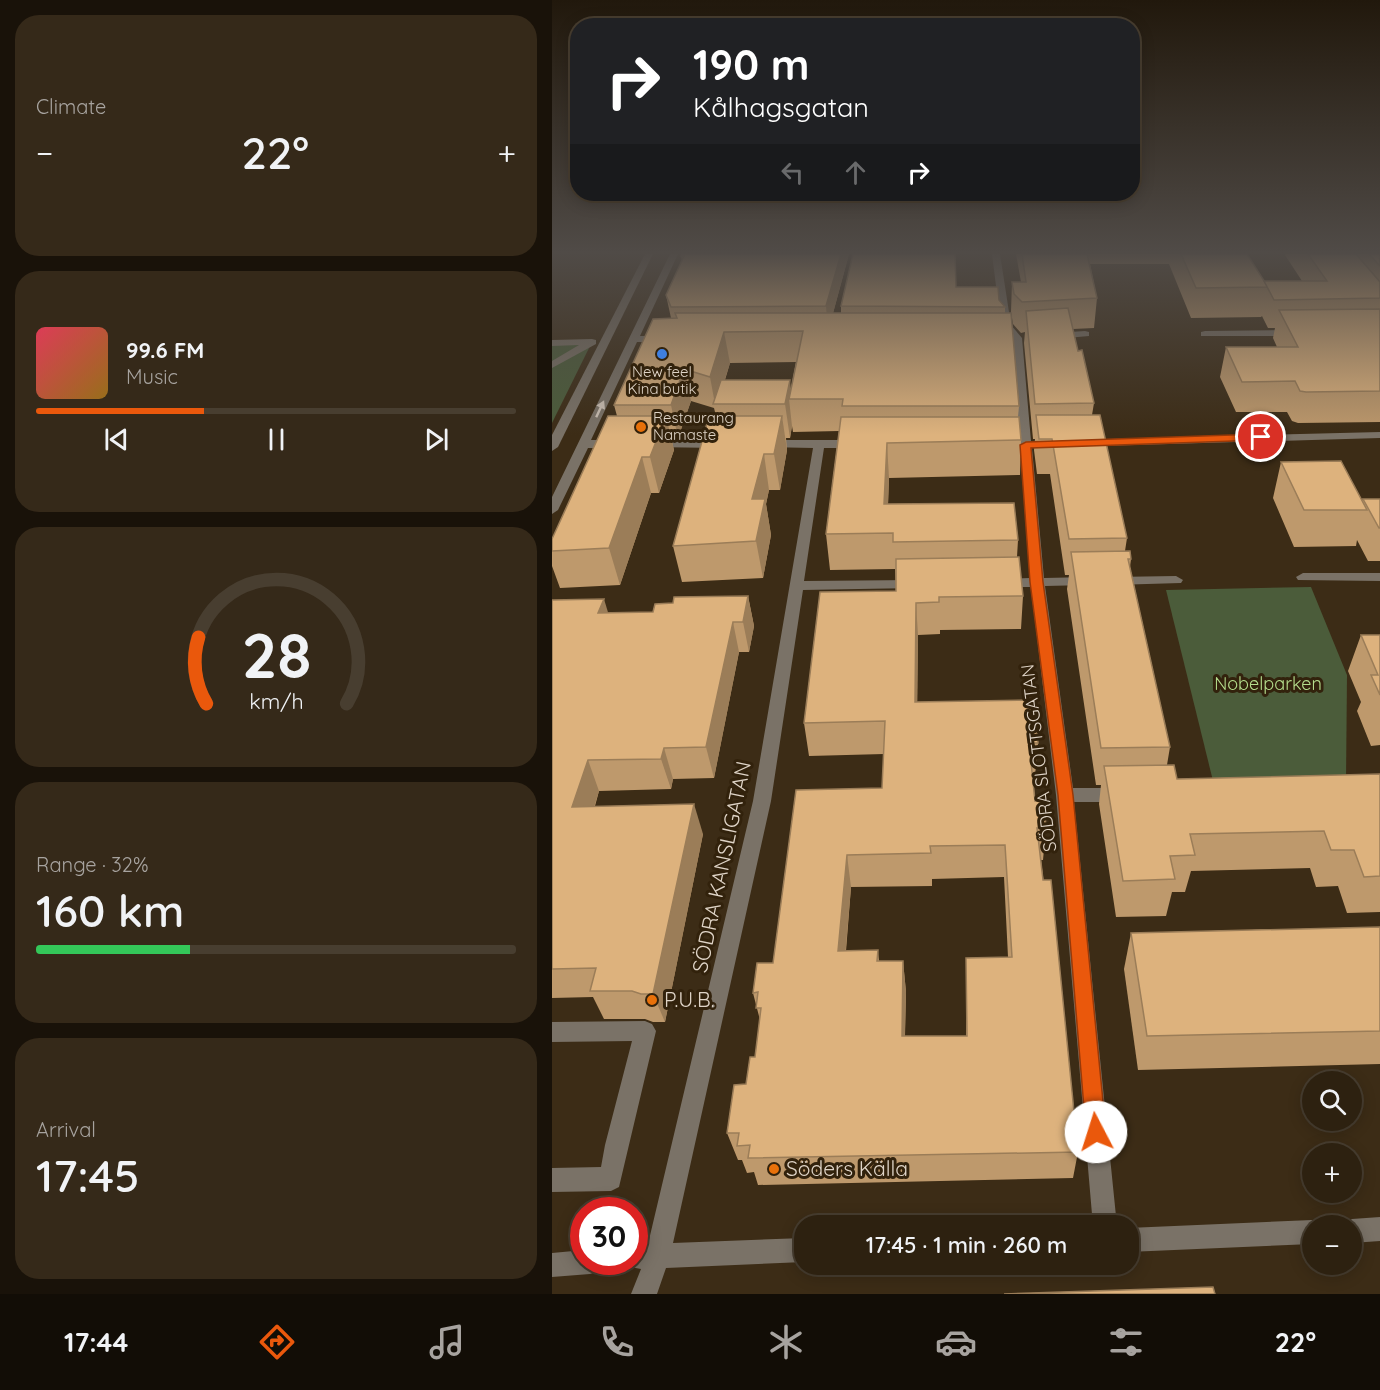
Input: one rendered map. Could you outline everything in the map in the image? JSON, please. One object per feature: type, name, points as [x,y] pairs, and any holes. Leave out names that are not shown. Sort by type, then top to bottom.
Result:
[{"type":"street","points":[[553,444],[618,314]]},
{"type":"street","points":[[552,510],[645,314]]},
{"type":"street","name":"SÖDRA SLOTTSGATAN","points":[[1004,314],[1006,326],[1017,338],[1020,445],[1065,795],[1104,1215]]},
{"type":"street","points":[[1205,334],[1298,333]]},
{"type":"street","points":[[1040,337],[1085,334]]},
{"type":"street","points":[[633,339],[675,339]]},
{"type":"street","points":[[552,342],[592,342],[552,364]]},
{"type":"street","points":[[1020,445],[1380,435]]},
{"type":"street","points":[[584,444],[737,444]]},
{"type":"street","points":[[760,444],[865,444]]},
{"type":"street","name":"SÖDRA KANSLIGATAN","points":[[648,1248],[762,801],[819,444]]},
{"type":"street","points":[[1303,578],[1380,577]]},
{"type":"street","points":[[991,583],[1176,580]]},
{"type":"street","points":[[796,586],[935,584]]},
{"type":"street","points":[[1065,795],[1132,795]]},
{"type":"street","points":[[552,1032],[645,1031],[616,1145],[611,1179],[552,1180]]},
{"type":"street","points":[[1362,1230],[1380,1229]]},
{"type":"street","points":[[1139,1240],[1302,1232]]},
{"type":"street","points":[[648,1256],[794,1250]]},
{"type":"street","points":[[552,1265],[570,1264]]},
{"type":"street","name":"SÖDRA KANSLIGATAN","points":[[644,1294],[645,1275]]},
{"type":"green space","points":[[592,342],[552,423],[552,343]]},
{"type":"green space","name":"Nobelparken","points":[[1311,587],[1347,675],[1346,782],[1215,789],[1166,590]]},
{"type":"building","points":[[676,314],[1011,314],[1019,406],[842,406],[843,399],[789,399],[803,331],[724,332],[710,377],[684,369],[671,405],[614,405],[653,319],[677,318]]},
{"type":"building","points":[[1026,314],[1069,314],[1078,351],[1082,350],[1094,403],[1035,404]]},
{"type":"building","points":[[1281,314],[1380,314],[1380,391],[1306,392],[1300,391],[1295,381],[1242,382],[1226,347],[1298,347]]},
{"type":"building","points":[[721,380],[790,380],[785,404],[713,404]]},
{"type":"building","points":[[1036,415],[1100,415],[1127,538],[1069,539],[1052,439],[1039,439]]},
{"type":"building","points":[[608,416],[666,416],[650,457],[642,457],[609,548],[552,551],[552,539]]},
{"type":"building","points":[[709,416],[782,416],[774,454],[764,454],[752,499],[765,499],[756,541],[673,546]]},
{"type":"building","points":[[841,417],[1019,417],[1021,440],[887,443],[884,504],[1014,503],[1018,540],[893,542],[893,533],[826,534]]},
{"type":"building","points":[[1341,461],[1367,510],[1304,510],[1281,462]]},
{"type":"building","points":[[1363,499],[1380,499],[1380,528],[1379,528]]},
{"type":"building","points":[[1130,551],[1131,559],[1128,559],[1170,747],[1101,748],[1071,552]]},
{"type":"building","points":[[1019,557],[1023,596],[939,597],[939,602],[916,603],[915,702],[1034,700],[1038,743],[1029,743],[1035,801],[1044,801],[1046,828],[1037,828],[1043,880],[1051,880],[1078,1152],[748,1158],[750,1145],[737,1146],[739,1133],[727,1133],[734,1085],[746,1084],[750,1057],[755,1057],[761,1008],[756,1008],[758,992],[753,993],[757,963],[773,963],[796,790],[882,788],[885,721],[804,723],[820,592],[896,591],[896,559]],"holes":[[[1005,845],[1012,957],[966,958],[967,1036],[902,1036],[903,961],[877,961],[878,950],[838,951],[847,855],[931,853],[930,846]]]},
{"type":"building","points":[[748,596],[743,622],[733,622],[706,747],[664,748],[661,759],[588,760],[572,807],[694,804],[653,994],[632,991],[590,991],[596,968],[552,969],[552,600],[604,599],[598,613],[653,612],[655,604],[673,603],[674,597]]},
{"type":"building","points":[[1361,635],[1380,635],[1380,695],[1371,675],[1378,675]]},
{"type":"building","points":[[1174,765],[1177,779],[1380,774],[1380,876],[1364,877],[1354,850],[1331,850],[1324,831],[1190,834],[1195,855],[1170,856],[1175,879],[1123,881],[1104,766]]},
{"type":"building","points":[[1380,927],[1380,1031],[1147,1036],[1131,933]]},
{"type":"building","points":[[1213,1287],[1215,1294],[1004,1294]]},
{"type":"place","name":"New feel Kina butik","points":[[662,354]]},
{"type":"place","name":"Restaurang Namaste","points":[[641,427]]},
{"type":"place","name":"P.U.B.","points":[[652,1000]]},
{"type":"place","name":"Söders Källa","points":[[774,1169]]},
{"type":"route","points":[[1096,1132],[1065,795],[1037,582],[1026,445],[1261,437]]}]
